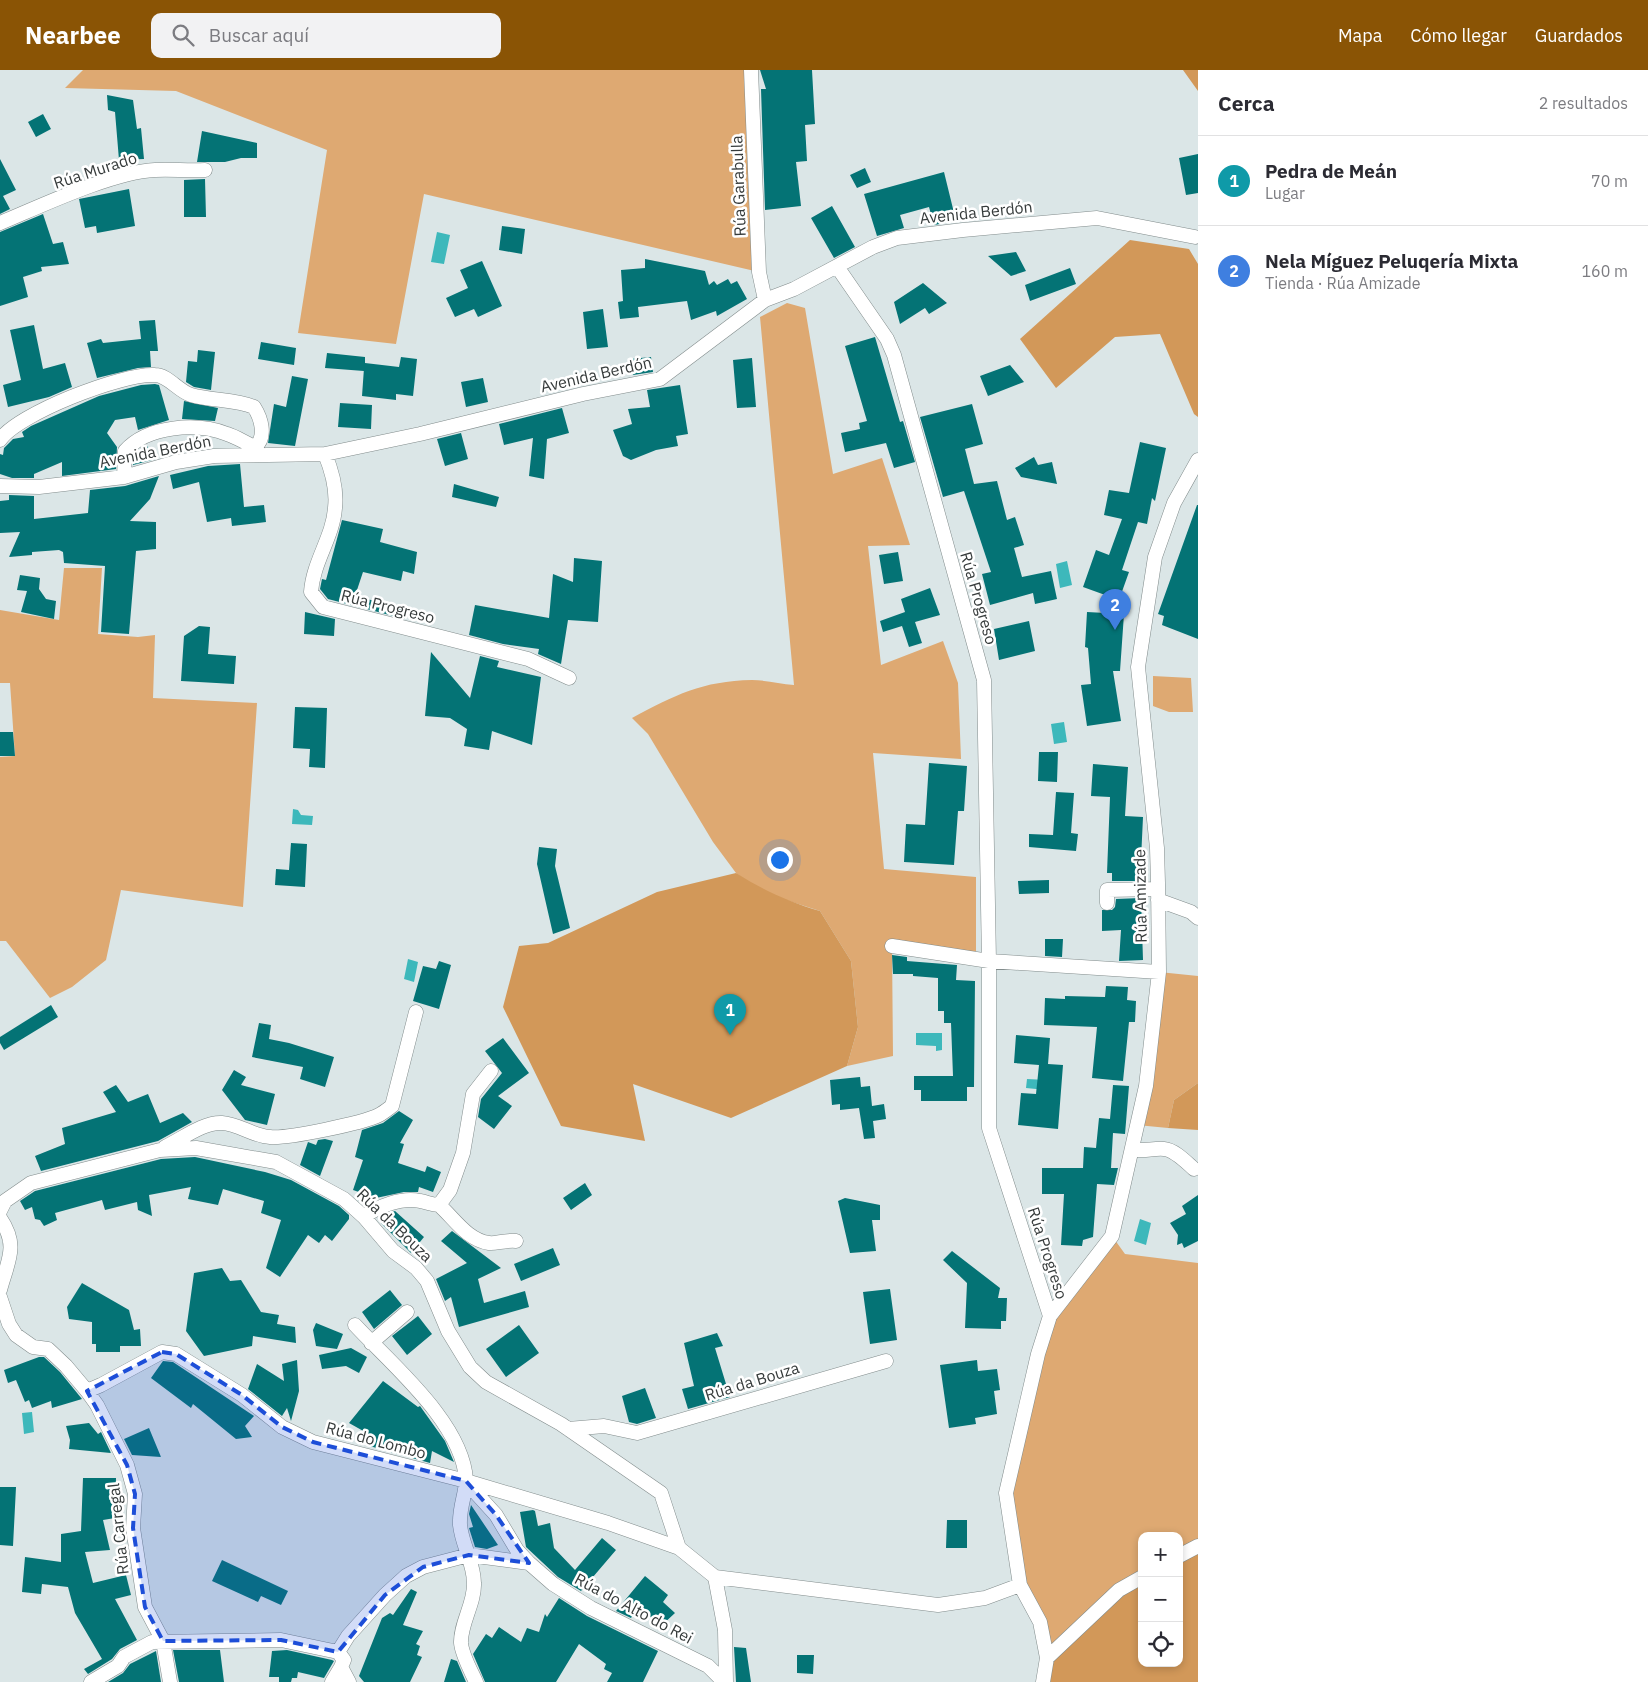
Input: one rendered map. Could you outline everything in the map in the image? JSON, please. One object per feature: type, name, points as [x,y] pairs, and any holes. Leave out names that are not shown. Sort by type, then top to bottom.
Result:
[{"type":"street","name":"Rúa Garabulla","points":[[751,70],[760,272],[765,300]]},
{"type":"street","name":"Rúa Murado","points":[[0,223],[92,187],[130,175],[156,170],[205,170]]},
{"type":"street","name":"Avenida Berdón","points":[[0,486],[39,487],[124,477],[176,462],[255,451],[325,454],[420,434],[584,394],[660,379],[765,300],[794,289],[838,268],[873,247],[897,238],[1098,218],[1197,239]]},
{"type":"street","name":"Rúa Progreso","points":[[838,268],[887,339],[894,355],[984,680],[989,961],[989,1128],[1050,1316],[1038,1354],[1006,1493],[1020,1585],[1040,1622],[1047,1658]]},
{"type":"street","points":[[0,440],[5,433],[34,415],[93,388],[136,376],[157,374],[190,394],[254,407],[262,419],[259,444],[255,451],[227,434],[182,427],[134,441],[125,451],[124,477]]},
{"type":"street","name":"Rúa Progreso","points":[[325,454],[332,471],[335,508],[312,579],[311,592],[323,607],[528,659],[569,678]]},
{"type":"street","name":"Rúa Amizade","points":[[1050,1316],[1112,1236],[1146,1086],[1158,972],[1158,894],[1157,848],[1138,667],[1155,557],[1174,503],[1198,460]]},
{"type":"street","points":[[1107,903],[1107,890],[1158,894],[1191,912],[1198,918]]},
{"type":"street","points":[[892,946],[989,961],[1158,972]]},
{"type":"street","points":[[160,1150],[205,1126],[220,1123],[240,1126],[268,1137],[285,1138],[380,1115],[392,1106],[416,1012]]},
{"type":"street","points":[[364,1217],[386,1204],[419,1200],[432,1205],[439,1204],[450,1190],[463,1153],[473,1094],[491,1071]]},
{"type":"street","points":[[268,1137],[273,1145],[276,1162]]},
{"type":"street","name":"Rúa da Bouza","points":[[0,1211],[5,1201],[31,1183],[160,1150],[196,1148],[276,1162],[344,1199],[364,1217],[393,1251],[416,1268],[427,1281],[448,1331],[470,1367],[486,1382],[568,1429],[661,1493],[680,1548]]},
{"type":"street","points":[[1132,1149],[1140,1151],[1166,1149],[1183,1159],[1194,1169]]},
{"type":"street","points":[[439,1204],[458,1226],[477,1240],[491,1244],[505,1240],[516,1241]]},
{"type":"street","points":[[0,1218],[9,1231],[12,1246],[0,1290]]},
{"type":"street","name":"Rúa Carregal","points":[[0,1297],[9,1324],[16,1335],[33,1346],[48,1349],[66,1366],[87,1391],[97,1405],[127,1465],[135,1494],[133,1528],[145,1607],[163,1641],[170,1682]]},
{"type":"street","points":[[371,1343],[408,1312]]},
{"type":"street","points":[[355,1325],[426,1398],[452,1438],[463,1462],[466,1481],[459,1509],[461,1528],[474,1571],[474,1591],[462,1643],[476,1682]]},
{"type":"street","name":"Rúa do Lombo","points":[[87,1391],[101,1386],[162,1352],[176,1354],[242,1395],[282,1427],[314,1442],[466,1481],[608,1523],[680,1548]]},
{"type":"street","name":"Rúa da Bouza","points":[[568,1429],[604,1426],[637,1433],[886,1361]]},
{"type":"street","name":"Rúa do Alto do Rei","points":[[466,1481],[496,1516],[517,1550],[528,1563],[552,1584],[592,1608],[708,1666],[725,1682]]},
{"type":"street","points":[[1183,1554],[1198,1546]]},
{"type":"street","points":[[680,1548],[715,1577],[938,1604],[984,1598],[1020,1585]]},
{"type":"street","points":[[338,1652],[348,1636],[385,1595],[406,1576],[423,1566],[469,1555],[528,1563]]},
{"type":"street","points":[[715,1577],[725,1630],[725,1682]]},
{"type":"street","points":[[1043,1682],[1047,1658],[1119,1590],[1138,1579]]},
{"type":"street","points":[[91,1682],[118,1666],[124,1657],[152,1642],[191,1643],[281,1640],[338,1652],[344,1660],[332,1682]]},
{"type":"street","points":[[341,1667],[349,1682]]},
{"type":"highlighted area","points":[[162,1352],[176,1354],[242,1395],[282,1427],[313,1442],[466,1481],[496,1515],[529,1563],[469,1555],[423,1567],[385,1595],[338,1652],[281,1640],[163,1641],[145,1607],[133,1528],[135,1494],[127,1465],[87,1391]]},
{"type":"shaded area","points":[[83,70],[751,70],[759,272],[424,194],[396,344],[298,333],[327,150],[176,91],[65,88]]},
{"type":"shaded area","points":[[1183,70],[1198,70],[1198,91]]},
{"type":"shaded area","points":[[1130,240],[1189,249],[1198,264],[1198,417],[1194,414],[1160,334],[1115,337],[1056,388],[1020,339]]},
{"type":"shaded area","points":[[787,303],[805,308],[833,474],[882,458],[910,545],[868,546],[881,665],[943,641],[958,683],[961,759],[873,753],[884,869],[976,877],[976,952],[892,946],[893,1056],[847,1066],[858,1027],[851,961],[820,911],[758,891],[736,873],[713,842],[648,734],[632,718],[662,702],[703,686],[752,680],[794,685],[760,317]]},
{"type":"shaded area","points":[[64,568],[102,568],[98,634],[138,637],[155,635],[153,698],[257,703],[243,907],[121,890],[106,960],[72,987],[50,998],[6,941],[0,941],[0,757],[15,756],[10,683],[0,683],[0,610],[59,620]]},
{"type":"shaded area","points":[[1153,676],[1191,678],[1193,712],[1169,712],[1153,706]]},
{"type":"shaded area","points":[[736,873],[776,895],[820,911],[851,961],[858,1027],[847,1066],[731,1118],[633,1084],[645,1141],[561,1126],[503,1007],[519,946],[548,943],[657,892]]},
{"type":"shaded area","points":[[1159,972],[1198,976],[1198,1083],[1174,1100],[1168,1128],[1137,1125]]},
{"type":"shaded area","points":[[1198,1083],[1198,1130],[1168,1128],[1174,1100]]},
{"type":"shaded area","points":[[1112,1236],[1125,1254],[1198,1263],[1198,1549],[1183,1556],[1183,1532],[1138,1532],[1138,1581],[1047,1658],[1020,1585],[1006,1493],[1050,1316]]},
{"type":"shaded area","points":[[1198,1549],[1198,1682],[1045,1682],[1047,1658],[1138,1581],[1138,1667],[1183,1667],[1183,1556]]},
{"type":"water","points":[[437,232],[450,235],[444,264],[431,262]]},
{"type":"water","points":[[1067,561],[1072,585],[1060,588],[1056,564]]},
{"type":"water","points":[[1064,722],[1067,742],[1054,744],[1051,724]]},
{"type":"water","points":[[293,809],[298,810],[301,815],[313,816],[312,825],[292,824]]},
{"type":"water","points":[[408,959],[418,962],[414,982],[404,979]]},
{"type":"water","points":[[916,1033],[942,1033],[942,1050],[936,1051],[936,1046],[916,1045]]},
{"type":"water","points":[[1027,1079],[1047,1080],[1046,1090],[1026,1088]]},
{"type":"water","points":[[1140,1219],[1151,1223],[1146,1245],[1134,1241]]},
{"type":"water","points":[[32,1412],[34,1432],[24,1434],[22,1413]]},
{"type":"building","points":[[760,70],[812,70],[815,124],[805,125],[807,161],[796,162],[801,206],[765,210],[761,89],[766,89]]},
{"type":"building","points":[[107,95],[133,100],[137,129],[141,128],[144,159],[119,160],[115,112],[108,110]]},
{"type":"building","points":[[43,114],[51,129],[36,137],[28,122]]},
{"type":"building","points":[[202,131],[257,143],[257,158],[241,158],[225,162],[197,162]]},
{"type":"building","points":[[1198,154],[1198,193],[1186,195],[1179,158]]},
{"type":"building","points":[[0,159],[16,190],[3,196],[10,209],[0,214]]},
{"type":"building","points":[[865,168],[871,182],[857,188],[850,175]]},
{"type":"building","points":[[944,172],[956,221],[934,225],[929,207],[900,215],[904,228],[877,236],[864,194]]},
{"type":"building","points":[[205,179],[206,217],[184,217],[184,180]]},
{"type":"building","points":[[129,189],[135,226],[97,233],[96,226],[85,228],[79,199]]},
{"type":"building","points":[[832,206],[855,247],[834,258],[811,218]]},
{"type":"building","points":[[43,214],[53,244],[63,242],[69,264],[41,267],[42,271],[23,277],[28,297],[0,306],[0,232]]},
{"type":"building","points":[[502,226],[525,229],[522,254],[499,250]]},
{"type":"building","points":[[1016,252],[1026,271],[1011,276],[988,256]]},
{"type":"building","points":[[645,259],[705,271],[709,285],[714,281],[717,285],[728,279],[731,284],[737,281],[747,299],[717,316],[716,311],[691,320],[687,301],[638,307],[639,317],[620,319],[618,302],[623,301],[621,270],[645,268]]},
{"type":"building","points":[[482,261],[502,306],[478,317],[474,309],[455,317],[446,298],[468,288],[460,270]]},
{"type":"building","points":[[1070,268],[1076,284],[1030,301],[1025,285]]},
{"type":"building","points":[[923,283],[947,303],[929,314],[925,308],[900,324],[894,302]]},
{"type":"building","points":[[603,309],[608,347],[587,349],[583,312]]},
{"type":"building","points":[[155,320],[158,351],[150,351],[151,367],[138,368],[97,378],[87,343],[101,339],[103,343],[141,339],[139,321]]},
{"type":"building","points":[[34,325],[43,369],[65,363],[72,387],[49,397],[8,407],[3,385],[21,380],[10,330]]},
{"type":"building","points":[[875,337],[900,422],[903,421],[915,462],[894,468],[886,443],[845,452],[841,433],[860,429],[859,423],[867,421],[845,346]]},
{"type":"building","points":[[261,342],[296,348],[294,365],[258,359]]},
{"type":"building","points":[[198,350],[215,352],[211,390],[194,387],[186,382],[188,361],[197,362]]},
{"type":"building","points":[[327,353],[365,357],[365,363],[399,367],[401,357],[417,359],[413,396],[396,394],[396,400],[362,396],[364,371],[325,368]]},
{"type":"building","points":[[651,357],[653,372],[633,375],[630,359]]},
{"type":"building","points":[[752,358],[756,407],[737,408],[733,360]]},
{"type":"building","points":[[1010,365],[1024,382],[988,396],[980,376]]},
{"type":"building","points":[[292,376],[308,379],[295,446],[268,443],[274,404],[286,407]]},
{"type":"building","points":[[483,378],[488,402],[466,407],[461,382]]},
{"type":"building","points":[[141,385],[159,385],[169,420],[138,430],[135,417],[115,420],[107,433],[117,447],[116,469],[62,476],[62,462],[34,474],[34,478],[12,478],[0,474],[0,454],[3,455],[4,448],[13,439],[24,437],[22,432],[31,426],[99,396]]},
{"type":"building","points":[[680,385],[688,434],[676,436],[678,446],[656,450],[631,460],[623,456],[613,430],[632,424],[628,409],[650,407],[647,390]]},
{"type":"building","points":[[184,401],[218,408],[215,421],[182,419]]},
{"type":"building","points":[[340,403],[372,405],[371,429],[338,427]]},
{"type":"building","points":[[972,404],[983,444],[965,449],[974,484],[997,481],[1007,520],[1015,517],[1024,545],[1014,548],[1022,577],[1051,571],[1057,599],[1035,604],[1033,593],[990,605],[982,574],[991,572],[964,491],[943,497],[920,417]]},
{"type":"building","points":[[562,408],[569,433],[547,439],[544,479],[529,476],[533,438],[504,445],[499,424]]},
{"type":"building","points":[[461,433],[468,459],[445,466],[437,439]]},
{"type":"building","points":[[1140,442],[1166,448],[1155,501],[1152,498],[1147,524],[1138,522],[1122,570],[1129,572],[1119,600],[1083,587],[1096,550],[1109,555],[1122,519],[1104,515],[1109,490],[1129,493]]},
{"type":"building","points":[[147,446],[156,459],[133,465],[134,455]]},
{"type":"building","points":[[1034,457],[1038,465],[1052,462],[1057,484],[1021,477],[1015,468]]},
{"type":"building","points":[[240,464],[244,507],[264,505],[266,522],[232,526],[231,518],[207,522],[199,482],[173,489],[170,475],[208,466]]},
{"type":"building","points":[[159,476],[150,499],[130,521],[156,522],[156,549],[136,551],[129,634],[101,632],[105,566],[64,563],[63,552],[59,550],[32,552],[32,555],[9,557],[20,532],[0,533],[0,501],[9,500],[9,495],[34,496],[34,519],[88,513],[90,490],[125,486]]},
{"type":"building","points":[[454,484],[499,497],[496,507],[452,497]]},
{"type":"building","points":[[1197,505],[1198,639],[1162,625],[1164,616],[1158,614]]},
{"type":"building","points":[[342,520],[383,529],[380,542],[417,552],[414,574],[403,571],[401,581],[363,572],[355,596],[407,609],[405,619],[328,599],[320,589],[322,579],[326,580]]},
{"type":"building","points":[[898,552],[903,581],[884,584],[879,555]]},
{"type":"building","points":[[574,558],[602,561],[598,622],[568,620],[561,664],[538,654],[539,649],[503,644],[469,635],[475,605],[549,618],[553,574],[573,582]]},
{"type":"building","points":[[20,575],[40,578],[39,589],[46,599],[56,601],[54,619],[21,612],[27,591],[17,590]]},
{"type":"building","points":[[930,588],[940,615],[915,622],[922,643],[909,647],[902,626],[883,632],[880,621],[905,612],[901,599]]},
{"type":"building","points":[[305,612],[335,619],[334,636],[304,634]]},
{"type":"building","points":[[1087,612],[1124,614],[1120,671],[1113,671],[1121,721],[1087,726],[1081,685],[1091,684],[1088,648],[1085,647]]},
{"type":"building","points":[[1029,621],[1035,651],[999,660],[994,629]]},
{"type":"building","points":[[199,626],[210,627],[208,654],[236,656],[234,684],[181,681],[184,636]]},
{"type":"building","points":[[431,652],[470,698],[480,656],[499,661],[497,667],[541,677],[532,745],[492,731],[489,750],[464,746],[467,729],[450,718],[425,716]]},
{"type":"building","points":[[295,707],[327,708],[325,768],[309,767],[310,749],[293,748]]},
{"type":"building","points":[[0,732],[13,732],[15,756],[0,756]]},
{"type":"building","points":[[1039,752],[1058,752],[1057,782],[1038,781]]},
{"type":"building","points":[[929,763],[967,766],[964,811],[958,811],[954,865],[904,862],[906,824],[925,825]]},
{"type":"building","points":[[1093,764],[1128,767],[1125,816],[1143,817],[1140,881],[1112,881],[1112,873],[1107,873],[1110,797],[1091,796]]},
{"type":"building","points":[[1056,792],[1074,793],[1071,833],[1078,834],[1076,851],[1029,847],[1029,834],[1053,835]]},
{"type":"building","points":[[291,843],[307,844],[305,887],[275,885],[276,869],[289,870]]},
{"type":"building","points":[[539,847],[557,849],[555,866],[570,928],[553,934],[537,864]]},
{"type":"building","points":[[1049,880],[1049,893],[1019,894],[1018,881]]},
{"type":"building","points":[[1141,898],[1143,960],[1119,961],[1121,930],[1102,931],[1102,910],[1112,910],[1115,907],[1116,899]]},
{"type":"building","points":[[1045,939],[1063,939],[1062,957],[1045,956]]},
{"type":"building","points":[[892,955],[907,957],[907,961],[957,965],[956,980],[975,981],[974,1087],[967,1087],[967,1101],[921,1101],[921,1090],[914,1090],[914,1076],[953,1076],[951,1023],[944,1023],[944,1011],[938,1011],[938,978],[913,976],[913,974],[893,974]]},
{"type":"building","points":[[439,961],[451,965],[439,1009],[413,1001],[423,966],[436,969]]},
{"type":"building","points":[[1106,986],[1128,987],[1127,1000],[1136,1001],[1135,1022],[1129,1022],[1123,1081],[1092,1078],[1097,1027],[1044,1025],[1045,998],[1065,999],[1065,996],[1105,997]]},
{"type":"building","points":[[51,1005],[58,1017],[4,1050],[0,1043],[0,1037]]},
{"type":"building","points":[[259,1023],[271,1025],[269,1039],[334,1057],[325,1087],[300,1079],[303,1067],[252,1057]]},
{"type":"building","points":[[1016,1035],[1050,1038],[1048,1064],[1063,1065],[1058,1129],[1018,1125],[1021,1093],[1036,1094],[1039,1065],[1014,1063]]},
{"type":"building","points":[[503,1038],[529,1073],[498,1096],[512,1106],[494,1129],[478,1117],[481,1099],[502,1073],[485,1051]]},
{"type":"building","points":[[234,1070],[246,1077],[241,1085],[275,1094],[267,1125],[245,1120],[222,1090]]},
{"type":"building","points":[[860,1077],[861,1087],[870,1086],[872,1106],[884,1104],[886,1119],[873,1121],[875,1138],[864,1139],[859,1108],[840,1110],[840,1104],[832,1105],[830,1080]]},
{"type":"building","points":[[116,1085],[128,1102],[148,1094],[160,1123],[183,1113],[192,1122],[158,1141],[41,1171],[35,1156],[65,1144],[62,1128],[116,1112],[103,1092]]},
{"type":"building","points":[[1113,1085],[1129,1086],[1125,1134],[1113,1133],[1111,1168],[1118,1168],[1114,1185],[1097,1184],[1093,1237],[1083,1240],[1082,1246],[1061,1245],[1064,1194],[1042,1194],[1042,1168],[1083,1168],[1084,1147],[1096,1148],[1099,1118],[1110,1119]]},
{"type":"building","points":[[399,1111],[413,1120],[400,1143],[404,1144],[398,1163],[425,1172],[427,1166],[441,1172],[433,1192],[419,1187],[418,1192],[404,1192],[376,1198],[353,1190],[363,1160],[355,1157],[362,1130],[383,1123]]},
{"type":"building","points":[[318,1140],[333,1141],[320,1176],[300,1165],[308,1142],[316,1145]]},
{"type":"building","points":[[195,1157],[265,1172],[291,1180],[339,1206],[349,1215],[349,1219],[332,1241],[325,1235],[319,1243],[308,1235],[280,1277],[266,1268],[281,1220],[261,1213],[264,1201],[223,1189],[218,1205],[188,1199],[191,1187],[149,1195],[152,1216],[138,1210],[137,1202],[105,1210],[102,1200],[55,1213],[57,1220],[44,1226],[40,1220],[35,1219],[32,1207],[25,1210],[20,1201],[35,1191],[161,1159]]},
{"type":"building","points":[[585,1183],[592,1195],[571,1210],[563,1198]]},
{"type":"building","points":[[1198,1195],[1198,1241],[1184,1248],[1182,1243],[1177,1245],[1178,1235],[1170,1223],[1186,1214],[1182,1206]]},
{"type":"building","points":[[845,1198],[880,1205],[880,1220],[872,1220],[876,1251],[850,1253],[838,1201]]},
{"type":"building","points":[[395,1211],[424,1237],[411,1253],[381,1223],[389,1213]]},
{"type":"building","points":[[452,1231],[501,1268],[478,1279],[484,1303],[525,1291],[529,1307],[459,1327],[451,1297],[445,1301],[436,1279],[467,1263],[441,1241]]},
{"type":"building","points":[[553,1248],[560,1265],[521,1281],[514,1264]]},
{"type":"building","points":[[952,1251],[1000,1288],[998,1298],[1007,1298],[1006,1321],[1001,1321],[1001,1329],[965,1328],[967,1283],[943,1260]]},
{"type":"building","points":[[222,1268],[230,1281],[241,1280],[261,1312],[279,1315],[277,1324],[295,1327],[296,1343],[253,1336],[252,1346],[204,1356],[186,1331],[194,1273]]},
{"type":"building","points":[[82,1283],[129,1310],[134,1330],[140,1329],[141,1346],[120,1346],[120,1352],[96,1352],[96,1344],[92,1344],[92,1322],[69,1319],[67,1307]]},
{"type":"building","points":[[890,1289],[897,1340],[870,1344],[863,1292]]},
{"type":"building","points":[[390,1290],[402,1305],[374,1329],[362,1312]]},
{"type":"building","points":[[418,1316],[432,1334],[407,1355],[392,1336]]},
{"type":"building","points":[[316,1323],[343,1334],[337,1349],[316,1346],[313,1330]]},
{"type":"building","points":[[519,1325],[539,1353],[506,1377],[486,1349]]},
{"type":"building","points":[[717,1333],[723,1346],[715,1348],[730,1397],[688,1409],[682,1389],[694,1386],[684,1343]]},
{"type":"building","points":[[351,1348],[367,1357],[359,1373],[346,1366],[322,1369],[319,1355]]},
{"type":"building","points":[[39,1357],[44,1357],[60,1372],[82,1399],[52,1408],[51,1401],[32,1408],[29,1400],[25,1402],[16,1380],[8,1383],[4,1370]]},
{"type":"building","points":[[297,1360],[299,1391],[291,1421],[287,1408],[282,1416],[248,1389],[257,1364],[284,1381],[282,1364]]},
{"type":"building","points":[[977,1360],[978,1371],[997,1369],[1000,1390],[994,1391],[997,1414],[975,1418],[976,1424],[949,1428],[940,1365]]},
{"type":"building","points":[[163,1361],[173,1362],[254,1416],[245,1426],[252,1437],[236,1439],[193,1404],[191,1408],[151,1378]]},
{"type":"building","points":[[383,1381],[418,1407],[420,1406],[445,1441],[454,1462],[432,1451],[430,1463],[366,1445],[374,1437],[349,1423]]},
{"type":"building","points":[[645,1388],[656,1418],[637,1424],[629,1422],[622,1396]]},
{"type":"building","points":[[89,1423],[98,1434],[101,1432],[111,1453],[69,1449],[70,1440],[66,1426]]},
{"type":"building","points":[[149,1428],[161,1457],[132,1455],[124,1439]]},
{"type":"building","points":[[83,1478],[116,1478],[115,1518],[103,1520],[110,1550],[85,1552],[93,1583],[126,1575],[131,1595],[115,1599],[137,1640],[120,1649],[112,1659],[88,1674],[84,1669],[102,1659],[75,1613],[68,1587],[42,1584],[41,1594],[22,1592],[25,1557],[61,1562],[61,1534],[81,1531]]},
{"type":"building","points":[[0,1487],[16,1487],[13,1546],[0,1545]]},
{"type":"building","points":[[471,1505],[498,1545],[487,1549],[475,1547],[469,1528],[473,1527],[469,1514]]},
{"type":"building","points":[[535,1511],[538,1526],[550,1523],[554,1548],[575,1570],[602,1538],[616,1550],[581,1591],[558,1577],[526,1547],[520,1512]]},
{"type":"building","points":[[947,1520],[967,1520],[967,1548],[946,1548]]},
{"type":"building","points":[[222,1560],[288,1591],[281,1605],[261,1596],[258,1602],[212,1581]]},
{"type":"building","points":[[645,1576],[668,1595],[663,1602],[675,1613],[661,1626],[638,1606],[631,1618],[616,1611]]},
{"type":"building","points":[[411,1589],[417,1592],[403,1625],[423,1631],[416,1644],[420,1646],[417,1655],[422,1657],[410,1682],[364,1682],[359,1676],[382,1618],[390,1613],[393,1615]]},
{"type":"building","points":[[559,1598],[587,1616],[658,1651],[643,1682],[607,1682],[612,1673],[604,1669],[606,1664],[579,1644],[556,1682],[485,1682],[473,1654],[486,1634],[492,1638],[499,1627],[521,1642],[527,1628],[539,1632],[545,1614],[547,1617]]},
{"type":"building","points":[[734,1647],[746,1648],[751,1682],[736,1682]]},
{"type":"building","points":[[173,1650],[220,1650],[224,1682],[179,1682]]},
{"type":"building","points":[[287,1650],[334,1661],[324,1678],[298,1672],[297,1678],[292,1678],[291,1682],[279,1682],[279,1677],[269,1677],[272,1651]]},
{"type":"building","points":[[156,1651],[161,1682],[108,1682],[123,1673],[130,1664]]},
{"type":"building","points":[[797,1655],[814,1655],[813,1674],[797,1673]]},
{"type":"building","points":[[451,1659],[457,1661],[466,1682],[444,1682]]},
{"type":"place","name":"Nela Míguez Peluqería Mixta","points":[[1115,630]]},
{"type":"place","name":"Pedra de Meán","points":[[730,1035]]}]
